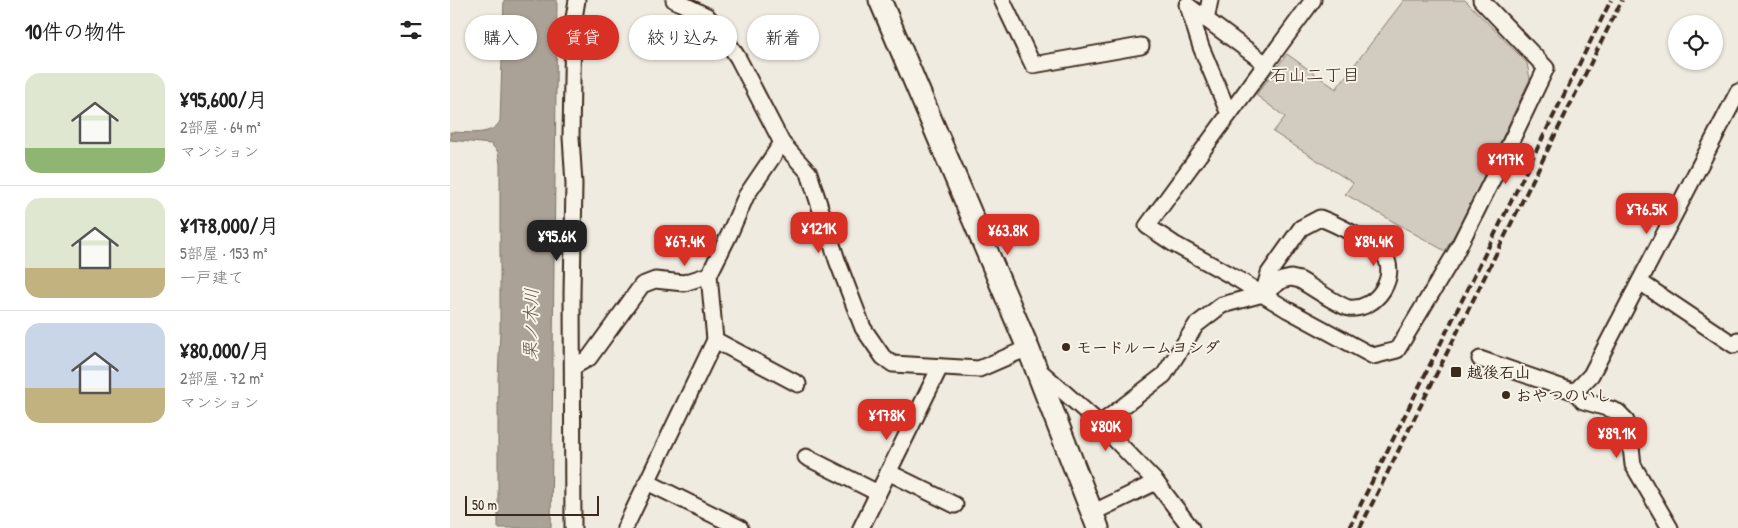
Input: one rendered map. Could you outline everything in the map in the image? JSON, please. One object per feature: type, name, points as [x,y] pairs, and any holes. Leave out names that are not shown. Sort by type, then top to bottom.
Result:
[{"type":"street","points":[[573,528],[572,293],[574,184],[571,137],[573,24],[577,0]]},
{"type":"street","points":[[674,0],[707,16],[723,35],[738,58],[782,142],[809,173],[837,260],[863,328],[883,358],[893,364],[979,368],[1031,357]]},
{"type":"street","points":[[880,0],[1031,357],[1095,524],[1156,482]]},
{"type":"street","points":[[1002,0],[1032,65],[1141,46]]},
{"type":"street","points":[[1206,20],[1210,0]]},
{"type":"street","points":[[1313,0],[1147,226],[1174,244],[1288,310],[1373,356],[1398,350],[1455,254],[1546,68],[1481,0]]},
{"type":"street","points":[[1185,3],[1266,64]]},
{"type":"street","points":[[1185,3],[1229,114]]},
{"type":"street","points":[[1575,392],[1591,375],[1738,92]]},
{"type":"street","points":[[625,528],[715,340],[709,275],[746,196],[782,142]]},
{"type":"street","points":[[1100,424],[1164,375],[1196,326],[1222,305],[1263,294],[1282,280],[1291,278],[1300,280],[1348,308],[1366,306],[1376,299],[1388,281],[1388,261],[1382,251],[1332,222],[1320,218],[1301,228],[1269,273],[1263,294]]},
{"type":"street","points":[[1288,246],[1290,265],[1300,280]]},
{"type":"street","points":[[573,367],[589,358],[642,286],[655,280],[684,283],[709,275]]},
{"type":"street","points":[[1640,282],[1734,345],[1738,340]]},
{"type":"street","points":[[715,340],[798,384]]},
{"type":"street","points":[[1031,357],[1156,482],[1191,528]]},
{"type":"street","points":[[1480,359],[1575,392],[1583,401],[1618,412],[1625,419],[1629,428],[1632,465],[1670,528]]},
{"type":"street","points":[[861,528],[940,367]]},
{"type":"street","points":[[806,457],[878,493]]},
{"type":"street","points":[[888,472],[955,506]]},
{"type":"street","points":[[647,482],[740,528]]},
{"type":"shaded area","points":[[1404,0],[1465,0],[1527,63],[1530,79],[1467,213],[1445,251],[1345,194],[1353,183],[1273,132],[1285,117],[1256,95],[1287,54],[1336,89]]},
{"type":"water","name":"栗ノ木川","points":[[504,0],[557,0],[557,15],[547,15],[547,60],[556,60],[551,528],[498,528],[500,164],[498,152],[491,144],[450,140],[450,132],[485,132],[496,126],[500,121],[502,60],[537,60],[537,15],[504,15]]},
{"type":"railway","points":[[1349,528],[1611,0]]},
{"type":"railway","points":[[1360,528],[1622,0]]},
{"type":"place","name":"モードルームヨシダ","points":[[1066,347]]},
{"type":"place","name":"越後石山","points":[[1456,372]]},
{"type":"place","name":"おやつのいし","points":[[1506,395]]},
{"type":"district","name":"石山二丁目","points":[[1315,75]]}]
